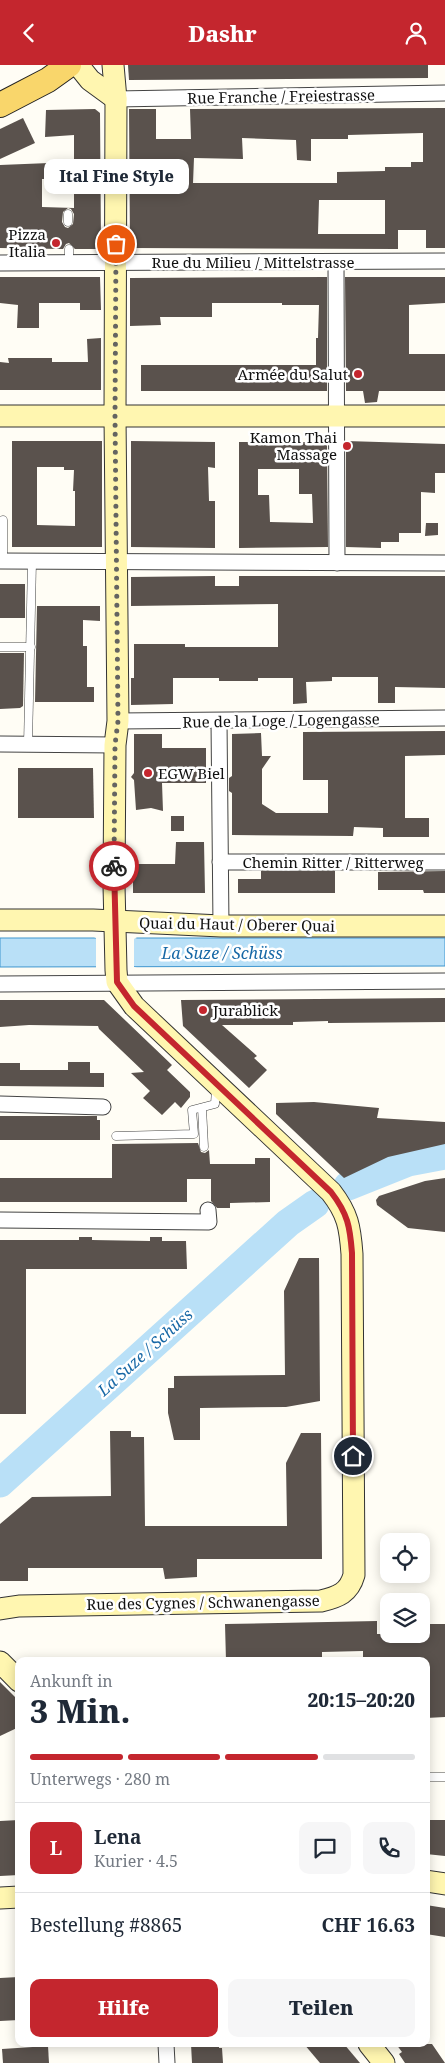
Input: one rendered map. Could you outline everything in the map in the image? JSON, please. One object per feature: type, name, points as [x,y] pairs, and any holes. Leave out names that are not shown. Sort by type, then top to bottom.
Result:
[{"type":"main road","points":[[0,105],[48,80],[70,65]]},
{"type":"street","points":[[78,65],[90,80],[116,99]]},
{"type":"street","points":[[113,65],[116,99],[117,263],[115,416],[118,721],[115,745],[115,928],[117,976],[134,1006],[216,1082]]},
{"type":"street","name":"Rue Franche / Freiestrasse","points":[[116,99],[445,93]]},
{"type":"street","name":"Rue du Milieu / Mittelstrasse","points":[[0,263],[69,256],[117,263],[445,261]]},
{"type":"street","points":[[336,263],[335,416],[337,563]]},
{"type":"street","points":[[0,416],[445,416]]},
{"type":"street","points":[[1,561],[445,563]]},
{"type":"street","name":"Rue de la Loge / Logengasse","points":[[118,721],[445,718]]},
{"type":"street","name":"Chemin Ritter / Ritterweg","points":[[219,721],[221,927]]},
{"type":"street","points":[[0,744],[115,745]]},
{"type":"street","name":"Chemin Ritter / Ritterweg","points":[[220,862],[445,862]]},
{"type":"street","name":"Quai du Haut / Oberer Quai","points":[[0,920],[115,928],[445,926]]},
{"type":"street","points":[[0,984],[117,976],[445,981]]},
{"type":"street","name":"Rue des Cygnes / Schwanengasse","points":[[0,1609],[19,1606],[321,1601],[337,1597],[348,1587],[354,1575],[351,1233],[342,1206],[331,1192],[216,1082]]},
{"type":"street","points":[[0,1104],[103,1107]]},
{"type":"street","points":[[0,1220],[209,1222],[208,1210]]},
{"type":"street","points":[[0,1662],[15,1677]]},
{"type":"street","points":[[430,1882],[445,1884]]},
{"type":"street","points":[[0,1898],[15,1897]]},
{"type":"street","points":[[166,2047],[167,2063]]},
{"type":"street","points":[[371,2047],[384,2063]]},
{"type":"lane","points":[[1,561],[3,520]]},
{"type":"lane","points":[[28,744],[32,562]]},
{"type":"lane","points":[[0,647],[31,647]]},
{"type":"lane","points":[[116,1136],[194,1134],[192,1110],[215,1105],[216,1082]]},
{"type":"lane","points":[[202,1108],[204,1147]]},
{"type":"lane","points":[[430,1777],[445,1777]]},
{"type":"water","points":[[0,938],[445,938],[445,966],[0,967]]},
{"type":"pier","points":[[134,936],[137,938],[134,939],[134,967],[137,968],[136,970],[96,970],[96,938],[94,937]]},
{"type":"building","points":[[128,65],[428,65],[428,78],[129,80]]},
{"type":"building","points":[[445,108],[445,248],[426,248],[426,230],[398,230],[398,249],[130,248],[129,109],[156,109],[156,139],[191,139],[190,109]],"holes":[[[423,133],[423,162],[411,162],[411,167],[385,167],[385,171],[337,172],[337,183],[193,183],[194,158],[243,159],[242,138],[296,140],[297,160],[311,161],[311,139],[348,139],[348,135]],[[319,200],[385,200],[385,234],[318,234]]]},
{"type":"building","points":[[95,109],[100,113],[101,244],[96,249],[75,249],[69,243],[63,249],[0,248],[0,165],[74,162],[74,135],[45,137],[46,110]],"holes":[[[42,179],[74,179],[74,208],[42,207]],[[68,208],[74,214],[73,224],[68,228],[62,222],[63,212]]]},
{"type":"building","points":[[23,118],[35,143],[0,159],[0,129]]},
{"type":"building","points":[[0,277],[100,277],[101,310],[80,310],[80,303],[39,303],[39,328],[17,328],[18,305],[0,303]]},
{"type":"building","points":[[327,277],[327,391],[141,391],[141,365],[316,365],[319,305],[212,303],[212,317],[160,317],[161,325],[130,326],[130,278]]},
{"type":"building","points":[[345,277],[445,277],[445,303],[409,305],[409,354],[445,354],[445,391],[379,391],[377,402],[365,403],[363,391],[346,391]]},
{"type":"building","points":[[101,338],[101,390],[0,390],[0,362],[9,363],[8,358],[52,358],[52,362],[88,362],[87,339]]},
{"type":"building","points":[[12,441],[102,441],[102,547],[12,547]],"holes":[[[37,467],[64,467],[64,470],[74,470],[75,526],[37,525]]]},
{"type":"building","points":[[131,441],[215,442],[215,468],[208,467],[209,501],[215,501],[215,548],[131,547]]},
{"type":"building","points":[[346,441],[445,444],[445,473],[435,473],[435,493],[421,492],[421,533],[399,533],[399,542],[381,542],[381,548],[346,547]]},
{"type":"building","points":[[239,442],[327,442],[328,547],[239,548]],"holes":[[[258,469],[299,469],[299,494],[312,494],[313,523],[270,522],[269,495],[258,495]]]},
{"type":"building","points":[[426,523],[438,523],[438,535],[425,536]]},
{"type":"building","points":[[215,576],[215,586],[239,586],[239,576],[445,576],[445,688],[395,687],[395,703],[378,703],[378,677],[332,677],[332,681],[306,682],[307,703],[293,704],[293,678],[258,678],[258,681],[219,681],[219,678],[173,678],[173,704],[131,705],[131,678],[134,678],[134,644],[185,644],[185,647],[278,647],[278,604],[131,606],[131,577]]},
{"type":"building","points":[[0,584],[25,584],[25,618],[0,618]]},
{"type":"building","points":[[37,606],[100,606],[100,621],[83,620],[83,646],[87,646],[87,687],[94,687],[94,702],[35,702]]},
{"type":"building","points":[[0,653],[24,653],[23,706],[20,708],[0,709]]},
{"type":"building","points":[[445,731],[445,755],[405,756],[405,818],[429,818],[429,837],[383,837],[383,828],[354,827],[353,836],[232,835],[232,793],[229,791],[229,778],[232,776],[232,734],[261,733],[262,756],[271,756],[262,769],[262,804],[276,813],[328,813],[328,780],[303,780],[303,732]]},
{"type":"building","points":[[134,734],[162,734],[162,748],[206,748],[206,783],[162,783],[163,811],[151,808],[136,810],[134,780],[131,777],[134,773]]},
{"type":"building","points":[[18,768],[93,768],[94,818],[18,818]]},
{"type":"building","points":[[171,816],[184,816],[184,831],[171,831]]},
{"type":"building","points":[[176,842],[204,842],[205,893],[133,893],[133,864],[175,864]]},
{"type":"building","points":[[261,871],[335,871],[335,893],[238,893],[238,879],[261,879]]},
{"type":"building","points":[[445,871],[445,893],[424,893],[423,890],[378,890],[378,872]]},
{"type":"building","points":[[445,998],[445,1022],[328,1023],[328,1021],[293,1022],[293,1025],[222,1025],[257,1056],[254,1058],[267,1070],[249,1088],[183,1026],[181,1000]]},
{"type":"building","points":[[0,1000],[104,1000],[172,1065],[167,1070],[190,1092],[190,1097],[181,1108],[175,1102],[162,1115],[143,1098],[150,1091],[131,1073],[144,1072],[98,1026],[29,1025],[0,1027]]},
{"type":"building","points":[[68,1062],[90,1062],[90,1073],[104,1073],[104,1087],[0,1086],[0,1063],[20,1063],[20,1070],[68,1070]]},
{"type":"building","points":[[314,1102],[379,1108],[377,1118],[445,1122],[445,1144],[388,1157],[344,1178],[276,1114],[276,1103]]},
{"type":"building","points":[[0,1116],[97,1116],[97,1120],[100,1120],[100,1140],[0,1140]]},
{"type":"building","points":[[198,1143],[201,1152],[205,1153],[209,1150],[210,1164],[255,1164],[255,1158],[270,1158],[270,1202],[230,1203],[230,1208],[217,1208],[211,1201],[211,1179],[187,1179],[187,1202],[0,1202],[0,1178],[112,1178],[112,1144]]},
{"type":"building","points":[[445,1178],[445,1232],[408,1228],[377,1205],[376,1200],[379,1196],[425,1181]]},
{"type":"building","points":[[79,1237],[92,1237],[92,1240],[150,1241],[150,1237],[162,1237],[162,1241],[186,1241],[187,1269],[26,1269],[26,1414],[0,1414],[0,1240],[79,1240]]},
{"type":"building","points":[[299,1258],[319,1258],[320,1401],[286,1407],[200,1408],[200,1440],[174,1440],[168,1413],[168,1388],[174,1388],[174,1376],[285,1375],[284,1291]]},
{"type":"building","points":[[110,1431],[131,1431],[131,1437],[144,1437],[145,1526],[287,1526],[286,1463],[301,1433],[321,1433],[322,1559],[197,1559],[197,1577],[165,1579],[163,1568],[28,1568],[28,1581],[0,1581],[0,1524],[32,1497],[111,1496]]},
{"type":"building","points":[[377,1621],[377,1634],[380,1634],[380,1643],[430,1643],[430,1624],[445,1624],[445,1717],[430,1718],[430,1657],[363,1657],[363,1651],[322,1652],[322,1657],[226,1657],[225,1624]]},
{"type":"building","points":[[0,1682],[15,1697],[15,1729],[0,1736]]},
{"type":"building","points":[[15,1820],[15,1875],[0,1876],[0,1821]]},
{"type":"building","points":[[430,1820],[445,1820],[445,1856],[430,1854]]},
{"type":"building","points":[[430,1906],[445,1908],[445,1937],[430,1935]]},
{"type":"building","points":[[15,1977],[15,2020],[0,2021],[0,1978]]},
{"type":"building","points":[[430,2044],[432,2044],[445,2063],[405,2063],[399,2054],[402,2052],[398,2047],[430,2047]]},
{"type":"building","points":[[48,2047],[49,2063],[3,2063],[2,2049]]},
{"type":"building","points":[[191,2047],[222,2048],[223,2063],[192,2063]]},
{"type":"building","points":[[307,2047],[347,2047],[360,2063],[320,2063]]},
{"type":"waterway","name":"La Suze / Schüss","points":[[348,1186],[408,1162],[445,1155]]},
{"type":"waterway","name":"La Suze / Schüss","points":[[0,1483],[288,1223],[315,1204]]},
{"type":"way so far","points":[[114,866],[115,745],[118,721],[115,416],[116,244]]},
{"type":"place","name":"Pizza Italia","points":[[56,243]]},
{"type":"place","name":"Ital Fine Style","points":[[116,244]]},
{"type":"place","name":"Armée du Salut","points":[[358,374]]},
{"type":"place","name":"Kamon Thai Massage","points":[[347,446]]},
{"type":"place","name":"EGW Biel","points":[[148,773]]},
{"type":"place","name":"Jurablick","points":[[203,1010]]},
{"type":"route","points":[[114,866],[117,982],[134,1006],[331,1192],[342,1206],[351,1233],[352,1253],[353,1456]]}]
